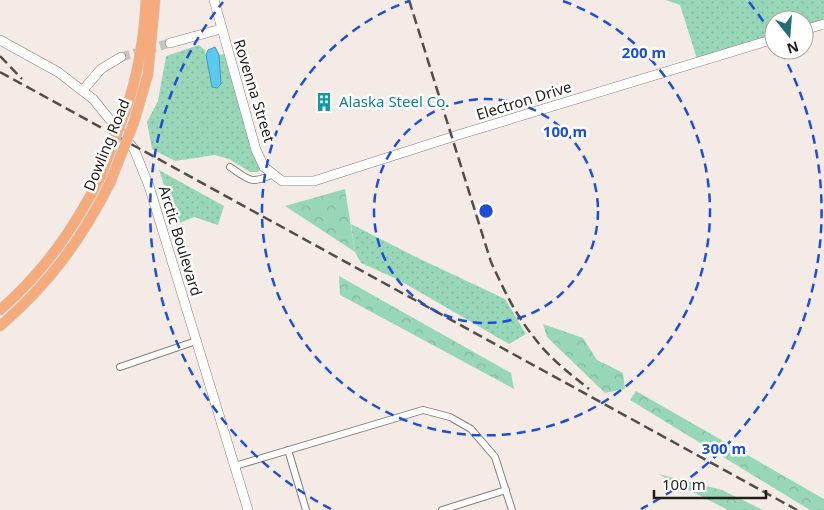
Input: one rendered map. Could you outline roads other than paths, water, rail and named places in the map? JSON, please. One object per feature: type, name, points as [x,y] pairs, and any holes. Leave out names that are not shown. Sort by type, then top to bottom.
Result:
[{"type":"main road","name":"Dowling Road","points":[[0,310],[48,263],[80,215],[101,176],[136,78],[145,25],[146,0]]},
{"type":"main road","name":"Dowling Road","points":[[0,326],[29,299],[67,256],[86,227],[110,183],[134,122],[148,74],[155,0]]},
{"type":"street","name":"Rovenna Street","points":[[214,0],[256,150],[264,166],[282,181]]},
{"type":"street","points":[[170,43],[221,29]]},
{"type":"street","name":"Arctic Boulevard","points":[[0,40],[58,72],[83,90],[102,108],[136,153],[150,186],[248,510]]},
{"type":"street","name":"Electron Drive","points":[[282,181],[314,182],[466,132],[764,42]]},
{"type":"street","points":[[83,90],[101,69],[121,57]]},
{"type":"street","points":[[230,168],[251,181],[273,174]]},
{"type":"street","points":[[120,367],[196,341]]},
{"type":"street","points":[[235,466],[423,410],[450,417],[471,429],[495,457],[512,510]]},
{"type":"street","points":[[288,450],[306,510]]},
{"type":"street","points":[[442,510],[506,490]]},
{"type":"water","points":[[215,47],[219,55],[221,84],[217,88],[212,87],[206,55],[208,50]]},
{"type":"tunnel","points":[[121,57],[170,43]]},
{"type":"railway","points":[[409,0],[491,262],[515,310],[539,344],[589,389]]},
{"type":"railway","points":[[0,56],[22,79]]},
{"type":"railway","points":[[0,72],[797,510]]},
{"type":"place","name":"Alaska Steel Co.","points":[[324,102]]}]
